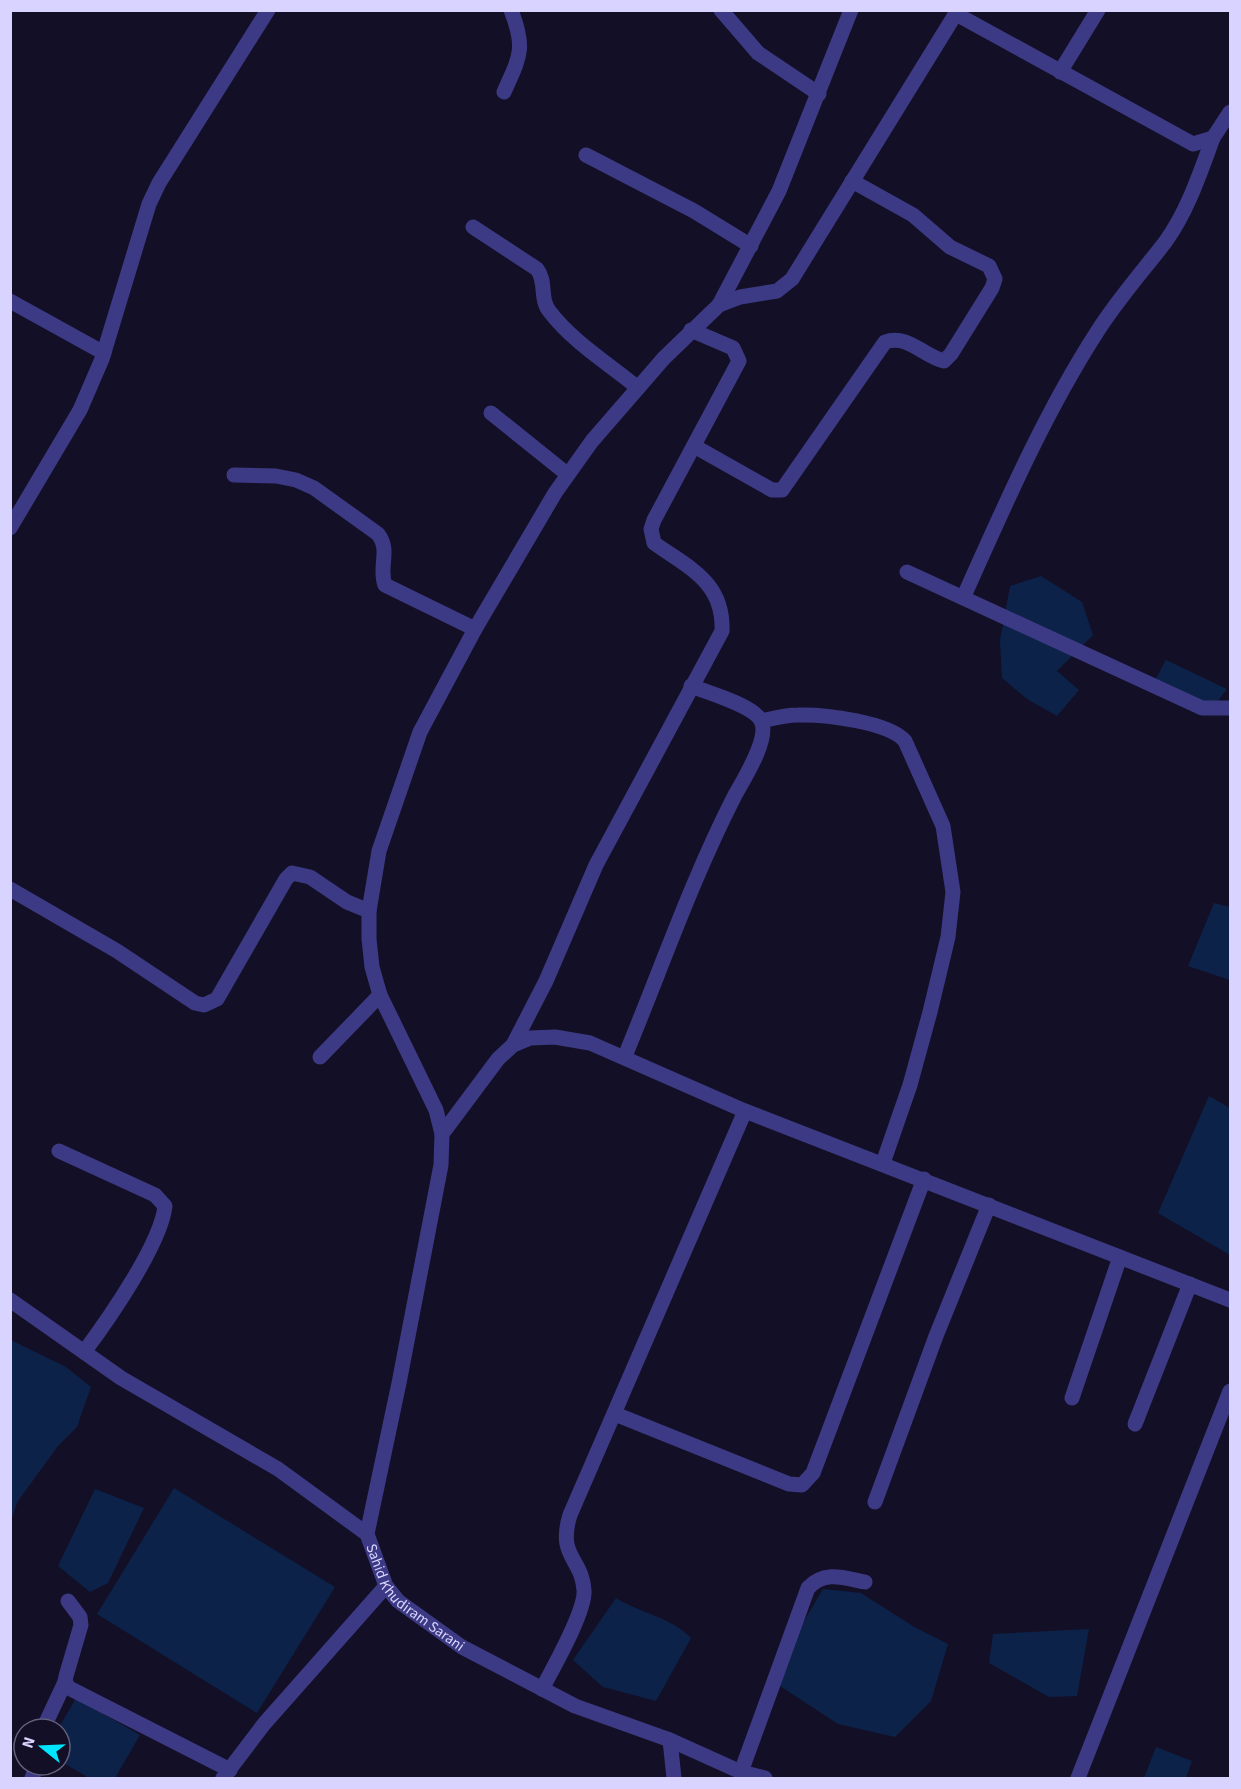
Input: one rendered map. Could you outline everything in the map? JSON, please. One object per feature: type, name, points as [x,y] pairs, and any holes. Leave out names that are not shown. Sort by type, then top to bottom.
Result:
[{"type":"street","points":[[10,528],[80,410],[104,353],[149,204],[268,10]]},
{"type":"street","points":[[504,92],[516,65],[521,45],[521,36],[511,10]]},
{"type":"street","points":[[721,10],[758,53],[819,94]]},
{"type":"street","points":[[367,1534],[436,1195],[442,1134],[425,1085],[380,994],[372,967],[369,911],[379,851],[420,732],[475,629],[567,474],[638,388],[691,330],[719,305],[779,191],[851,10]]},
{"type":"street","points":[[1060,72],[1098,10]]},
{"type":"street","points":[[719,305],[740,297],[777,291],[792,279],[957,12],[1187,142],[1193,144],[1213,138]]},
{"type":"street","points":[[964,597],[1011,491],[1064,390],[1097,332],[1167,240],[1179,220],[1213,138],[1230,112]]},
{"type":"street","points":[[586,155],[694,211],[751,246]]},
{"type":"street","points":[[694,446],[772,490],[782,490],[885,342],[893,339],[904,340],[944,361],[951,354],[992,288],[995,279],[989,266],[950,247],[914,215],[852,182]]},
{"type":"street","points":[[473,227],[537,269],[542,280],[543,301],[549,312],[570,333],[638,388]]},
{"type":"street","points":[[10,301],[104,353]]},
{"type":"street","points":[[442,1134],[498,1059],[513,1045],[546,981],[596,865],[722,631],[723,613],[718,597],[705,580],[654,543],[651,529],[739,361],[733,348],[691,330]]},
{"type":"street","points":[[490,413],[567,474]]},
{"type":"street","points":[[234,475],[276,476],[314,488],[378,534],[384,542],[386,550],[382,577],[385,585],[475,629]]},
{"type":"street","points":[[907,572],[1202,708],[1230,708]]},
{"type":"street","points":[[625,1056],[715,835],[753,760],[763,735],[761,721],[754,712],[691,686]]},
{"type":"street","points":[[761,721],[800,714],[878,726],[900,735],[905,741],[943,826],[953,892],[948,937],[910,1085],[883,1163]]},
{"type":"street","points":[[10,889],[117,951],[195,1003],[204,1005],[217,999],[278,898],[286,879],[292,873],[310,877],[347,902],[369,911]]},
{"type":"street","points":[[320,1057],[380,994]]},
{"type":"street","points":[[513,1045],[530,1038],[555,1037],[590,1043],[625,1056],[745,1111],[1230,1300]]},
{"type":"street","points":[[542,1689],[580,1610],[585,1591],[569,1556],[565,1531],[745,1111]]},
{"type":"street","points":[[59,1151],[155,1195],[165,1206],[159,1233],[105,1325],[84,1352]]},
{"type":"street","points":[[615,1414],[789,1484],[802,1485],[813,1473],[924,1179]]},
{"type":"street","points":[[875,1502],[936,1336],[989,1205]]},
{"type":"street","points":[[1071,1398],[1120,1257]]},
{"type":"street","points":[[1135,1424],[1190,1284]]},
{"type":"street","name":"Sahid Khudiram Sarani","points":[[10,1300],[121,1378],[278,1469],[367,1534],[386,1586],[406,1609],[462,1647],[575,1706],[670,1740],[741,1772],[765,1779]]},
{"type":"street","points":[[1078,1779],[1230,1393]]},
{"type":"street","points":[[741,1772],[807,1588],[821,1577],[832,1576],[865,1582]]},
{"type":"street","points":[[65,1682],[75,1691],[227,1774],[264,1724],[386,1586]]},
{"type":"street","points":[[49,1717],[65,1682],[81,1625],[80,1617],[68,1601]]},
{"type":"street","points":[[670,1740],[674,1779]]},
{"type":"water","points":[[1041,576],[1082,602],[1093,635],[1057,671],[1079,690],[1057,716],[1027,699],[1002,678],[1000,640],[1010,586]]},
{"type":"water","points":[[1166,660],[1227,689],[1210,711],[1155,680]]},
{"type":"water","points":[[1214,903],[1230,907],[1230,980],[1188,966]]},
{"type":"water","points":[[1209,1096],[1230,1108],[1230,1255],[1158,1213]]},
{"type":"water","points":[[11,1340],[66,1367],[91,1387],[77,1427],[58,1446],[18,1501],[11,1520]]},
{"type":"water","points":[[174,1488],[335,1587],[257,1713],[97,1614]]},
{"type":"water","points":[[95,1489],[144,1508],[108,1583],[90,1592],[58,1566]]},
{"type":"water","points":[[823,1589],[861,1593],[916,1628],[948,1644],[931,1701],[895,1737],[838,1724],[780,1686],[794,1638]]},
{"type":"water","points":[[616,1598],[675,1625],[691,1638],[656,1701],[603,1687],[573,1660]]},
{"type":"water","points":[[1089,1629],[1077,1696],[1049,1697],[989,1663],[993,1634]]},
{"type":"water","points":[[76,1698],[140,1735],[115,1778],[89,1778],[72,1768],[72,1717],[65,1717]]},
{"type":"water","points":[[1156,1747],[1192,1761],[1186,1778],[1144,1778]]}]
